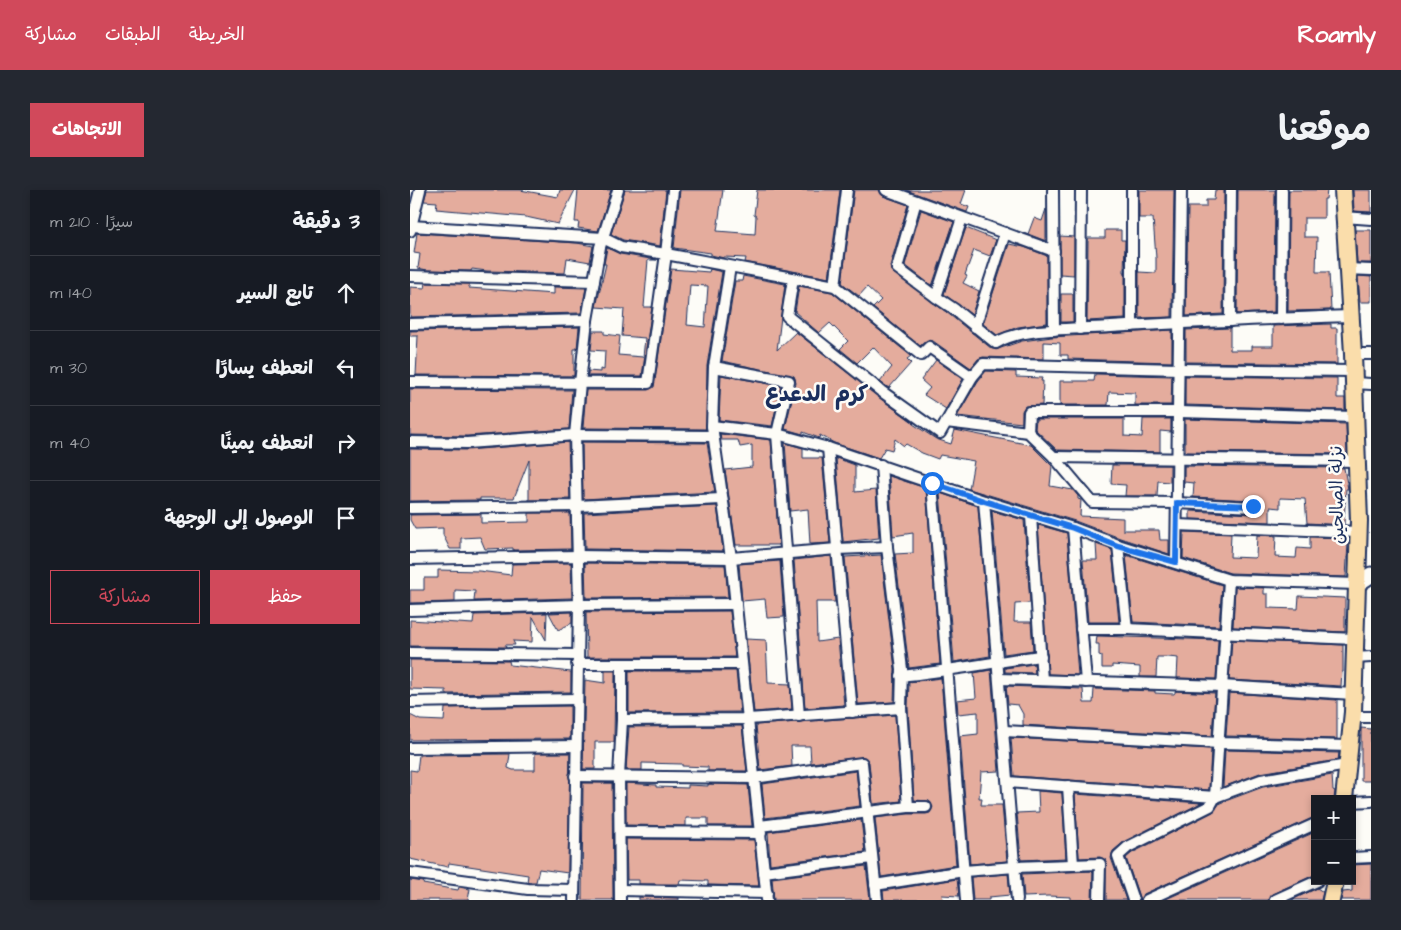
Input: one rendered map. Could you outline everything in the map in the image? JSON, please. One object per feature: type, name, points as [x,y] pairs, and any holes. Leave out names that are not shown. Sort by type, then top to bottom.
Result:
[{"type":"main road","name":"نزلة الصالحين","points":[[1343,190],[1358,461],[1355,639],[1363,658],[1353,694],[1344,795]]},
{"type":"main road","points":[[1331,900],[1334,885]]},
{"type":"street","points":[[420,190],[413,206],[411,228],[603,238],[621,247],[835,286],[922,355],[929,346],[972,377]]},
{"type":"street","points":[[410,873],[574,895],[579,605],[576,435],[587,320],[603,238],[618,190],[614,190]]},
{"type":"street","points":[[410,382],[648,383],[673,190]]},
{"type":"street","points":[[835,286],[848,190]]},
{"type":"street","points":[[886,190],[1054,251]]},
{"type":"street","points":[[1053,190],[1054,330]]},
{"type":"street","points":[[1080,329],[1081,190]]},
{"type":"street","points":[[1132,190],[1132,326]]},
{"type":"street","points":[[1176,562],[1182,190]]},
{"type":"street","points":[[1230,321],[1231,190]]},
{"type":"street","points":[[1280,319],[1282,190]]},
{"type":"street","points":[[916,201],[897,268],[954,309],[996,344],[1005,338],[1030,332],[1054,330],[1350,316]]},
{"type":"street","points":[[1344,217],[1371,219]]},
{"type":"street","points":[[936,297],[962,218]]},
{"type":"street","points":[[974,327],[1005,233]]},
{"type":"street","points":[[622,664],[619,777],[620,895],[767,896],[731,558],[713,431],[714,367],[730,267]]},
{"type":"street","points":[[1347,269],[1371,270]]},
{"type":"street","points":[[410,276],[594,280]]},
{"type":"street","points":[[793,278],[787,316],[881,391],[940,433],[972,377],[983,364],[1179,369],[1353,369],[1371,354]]},
{"type":"street","points":[[410,324],[587,320]]},
{"type":"street","points":[[714,367],[789,381],[777,434],[799,716]]},
{"type":"street","points":[[1353,369],[1371,384]]},
{"type":"street","points":[[1028,432],[1029,412],[1178,412],[1355,416]]},
{"type":"street","points":[[946,422],[1028,432],[1054,458],[1092,502],[1253,506]]},
{"type":"street","points":[[410,442],[467,443],[576,435],[713,431],[777,434],[881,465],[984,501],[1073,528],[1118,546],[1176,562],[1228,580],[1357,584],[1371,575]]},
{"type":"street","points":[[828,448],[852,712]]},
{"type":"street","points":[[1054,458],[1358,461]]},
{"type":"street","points":[[881,465],[887,547],[901,676],[901,708],[908,807]]},
{"type":"street","points":[[932,483],[966,900]]},
{"type":"street","points":[[410,508],[577,506],[722,499]]},
{"type":"street","points":[[984,501],[1017,900]]},
{"type":"street","points":[[1031,516],[1042,680]]},
{"type":"street","points":[[1177,524],[1358,532]]},
{"type":"street","points":[[1073,528],[1080,629],[1086,682]]},
{"type":"street","points":[[1118,546],[1127,629]]},
{"type":"street","points":[[410,559],[578,556],[731,558],[837,549],[887,547]]},
{"type":"street","points":[[1133,900],[1118,856],[1128,847],[1210,806],[1215,797],[1228,580]]},
{"type":"street","points":[[410,610],[579,605],[736,604]]},
{"type":"street","points":[[1080,629],[1127,629],[1355,639]]},
{"type":"street","points":[[410,653],[577,659],[622,664],[742,664]]},
{"type":"street","points":[[901,676],[1041,656]]},
{"type":"street","points":[[999,679],[1222,686],[1353,694]]},
{"type":"street","points":[[410,702],[577,699]]},
{"type":"street","points":[[622,720],[748,719],[901,708]]},
{"type":"street","points":[[1352,717],[1371,717]]},
{"type":"street","points":[[1004,731],[1218,743],[1349,746]]},
{"type":"street","points":[[410,748],[576,746]]},
{"type":"street","points":[[575,776],[754,778],[862,763],[877,900]]},
{"type":"street","points":[[1008,782],[1215,797],[1261,780],[1347,765]]},
{"type":"street","points":[[1068,786],[1073,865]]},
{"type":"street","points":[[1356,802],[1371,801]]},
{"type":"street","points":[[620,832],[760,829],[908,807],[926,807]]},
{"type":"street","points":[[1147,900],[1311,826]]},
{"type":"street","points":[[1356,858],[1371,856]]},
{"type":"street","points":[[764,872],[872,858]]},
{"type":"street","points":[[876,885],[964,871],[1100,864],[1099,900]]},
{"type":"street","points":[[1275,900],[1311,884]]},
{"type":"building","points":[[427,190],[520,190],[558,197],[560,190],[575,190],[558,224],[526,217],[436,209],[437,202],[424,201]]},
{"type":"building","points":[[578,190],[611,190],[598,231],[578,228],[579,222],[575,222]]},
{"type":"building","points":[[625,190],[666,190],[660,246],[623,240],[611,234]]},
{"type":"building","points":[[680,190],[723,190],[717,231],[755,234],[756,216],[754,215],[757,190],[840,190],[829,278],[745,262],[746,258],[724,258],[711,255],[711,253],[674,248]]},
{"type":"building","points":[[854,190],[879,190],[883,196],[908,205],[890,266],[891,271],[992,349],[998,349],[1022,341],[1052,337],[1172,330],[1172,362],[1068,359],[1068,355],[1060,355],[1060,343],[1044,342],[1044,359],[983,357],[978,359],[971,368],[933,341],[927,340],[920,346],[873,308],[881,300],[867,287],[859,296],[842,283]]},
{"type":"building","points":[[906,190],[966,190],[961,204],[969,207],[967,212]]},
{"type":"building","points":[[1139,190],[1174,190],[1172,317],[1139,318],[1139,272],[1156,273],[1156,258],[1153,218],[1139,218]]},
{"type":"building","points":[[1215,190],[1224,190],[1223,314],[1186,316],[1188,207],[1206,207],[1206,200],[1214,200]]},
{"type":"building","points":[[1238,190],[1275,190],[1274,312],[1237,314]]},
{"type":"building","points":[[1289,190],[1327,190],[1326,199],[1324,199],[1324,218],[1304,218],[1304,237],[1317,237],[1316,272],[1329,272],[1331,310],[1288,311]]},
{"type":"building","points":[[1353,190],[1371,190],[1371,212],[1354,211]]},
{"type":"building","points":[[1046,209],[1046,241],[1028,234],[1034,218],[1042,221]]},
{"type":"building","points":[[921,210],[954,222],[932,286],[905,265]]},
{"type":"building","points":[[966,228],[996,240],[990,256],[974,250],[965,275],[967,276],[963,283],[979,291],[972,315],[944,294]]},
{"type":"building","points":[[1105,230],[1121,230],[1121,240],[1125,240],[1125,319],[1087,321],[1088,238],[1105,238]]},
{"type":"building","points":[[1355,230],[1371,230],[1371,263],[1357,263]]},
{"type":"building","points":[[417,233],[577,243],[593,246],[590,262],[567,258],[565,273],[472,269],[471,271],[427,270],[418,268],[420,254],[414,253]]},
{"type":"building","points":[[1060,236],[1074,237],[1074,275],[1060,274]]},
{"type":"building","points":[[1009,244],[1024,247],[1047,256],[1047,323],[1018,327],[997,335],[983,324]]},
{"type":"building","points":[[607,248],[620,254],[657,260],[648,260],[644,307],[652,307],[642,376],[588,376],[588,371],[600,372],[600,369],[604,370],[605,351],[591,350],[593,331],[604,331],[604,334],[620,336],[618,355],[643,357],[645,338],[622,336],[624,309],[596,307],[606,264],[604,264]]},
{"type":"building","points":[[671,269],[709,272],[710,269],[722,272],[707,366],[706,429],[583,428],[586,390],[648,390],[654,387]],"holes":[[[690,285],[708,286],[705,327],[687,325]]]},
{"type":"building","points":[[743,276],[785,284],[777,350],[796,332],[913,424],[936,439],[951,444],[955,430],[1031,445],[1052,466],[1050,486],[1073,490],[1078,499],[1081,500],[1080,516],[1123,518],[1123,530],[1159,530],[1160,540],[1169,540],[1169,554],[1075,521],[969,489],[974,461],[940,455],[938,459],[906,444],[904,446],[895,439],[892,450],[885,448],[879,458],[834,443],[820,435],[819,438],[803,432],[803,434],[785,429],[796,383],[794,376],[722,361],[735,281],[742,281]]},
{"type":"building","points":[[1358,276],[1371,277],[1371,302],[1360,302]]},
{"type":"building","points":[[426,283],[469,284],[469,288],[554,294],[554,287],[586,288],[581,313],[410,317],[410,287],[425,288]]},
{"type":"building","points":[[799,286],[832,292],[911,356],[907,359],[911,363],[889,388],[880,382],[892,367],[873,347],[857,363],[840,349],[848,341],[830,323],[819,333],[795,312]]},
{"type":"building","points":[[1061,294],[1073,294],[1073,322],[1061,322]]},
{"type":"building","points":[[1331,324],[1331,328],[1337,328],[1337,364],[1186,362],[1186,330],[1230,328],[1230,350],[1252,350],[1252,346],[1273,346],[1273,326]]},
{"type":"building","points":[[579,327],[577,349],[574,349],[574,376],[416,375],[418,336],[410,336],[410,331]]},
{"type":"building","points":[[936,360],[963,379],[946,409],[924,395],[930,388],[921,380]]},
{"type":"building","points":[[986,371],[1016,372],[1016,377],[1042,378],[1042,405],[1025,406],[1022,411],[1022,423],[957,416]]},
{"type":"building","points":[[1095,374],[1172,376],[1171,405],[1135,405],[1135,393],[1109,392],[1108,405],[1060,405],[1060,381],[1094,381]]},
{"type":"building","points":[[721,375],[781,386],[772,426],[719,420]]},
{"type":"building","points":[[1185,376],[1337,378],[1337,398],[1345,398],[1345,410],[1185,405]]},
{"type":"building","points":[[410,389],[572,390],[569,429],[467,436],[410,435]]},
{"type":"building","points":[[1036,419],[1124,419],[1124,436],[1142,437],[1143,419],[1171,419],[1171,432],[1160,431],[1160,452],[1057,450],[1035,429]]},
{"type":"building","points":[[1185,419],[1346,424],[1347,454],[1185,452]]},
{"type":"building","points":[[720,434],[771,440],[779,545],[736,545],[725,470],[752,467],[752,445],[740,447],[738,440],[721,440]]},
{"type":"building","points":[[568,442],[570,499],[529,500],[529,460],[514,498],[410,501],[410,449],[467,450]]},
{"type":"building","points":[[582,442],[707,443],[715,492],[583,499]]},
{"type":"building","points":[[785,443],[803,448],[803,458],[822,458],[830,543],[810,544],[808,509],[790,511]]},
{"type":"building","points":[[836,458],[855,465],[855,492],[876,490],[879,538],[843,542]]},
{"type":"building","points":[[1112,465],[1170,465],[1170,482],[1158,481],[1157,496],[1125,496],[1126,485],[1111,484]]},
{"type":"building","points":[[1184,466],[1344,468],[1348,489],[1346,489],[1344,525],[1307,523],[1305,499],[1280,498],[1280,508],[1270,507],[1270,522],[1190,519],[1190,511],[1253,514],[1260,507],[1253,500],[1193,497],[1194,483],[1184,482]]},
{"type":"building","points":[[889,476],[926,488],[940,664],[909,668],[895,554],[913,553],[913,533],[893,536]]},
{"type":"building","points":[[940,493],[978,506],[990,656],[954,662]]},
{"type":"building","points":[[717,506],[723,551],[585,549],[584,513]]},
{"type":"building","points":[[992,511],[1024,520],[1030,603],[1015,604],[1014,622],[1031,622],[1033,650],[1004,654]]},
{"type":"building","points":[[529,513],[570,513],[571,549],[485,549],[480,537],[461,538],[461,549],[450,549],[443,535],[443,528],[415,529],[410,520],[410,515],[481,514],[481,523],[529,522]]},
{"type":"building","points":[[1038,525],[1067,533],[1078,675],[1048,674]]},
{"type":"building","points":[[1184,532],[1231,534],[1230,557],[1255,558],[1257,535],[1276,536],[1275,557],[1296,558],[1297,548],[1310,549],[1310,537],[1344,538],[1344,543],[1348,543],[1346,577],[1230,573],[1183,558]]},
{"type":"building","points":[[1096,544],[1112,550],[1119,622],[1088,622],[1083,560],[1097,560]]},
{"type":"building","points":[[881,555],[895,669],[894,702],[858,704],[845,557]]},
{"type":"building","points":[[1126,555],[1222,585],[1219,626],[1133,622]]},
{"type":"building","points":[[831,556],[835,602],[816,602],[817,642],[838,639],[844,705],[805,708],[794,560]]},
{"type":"building","points":[[780,561],[784,617],[767,618],[765,599],[742,601],[739,564]]},
{"type":"building","points":[[571,563],[572,598],[474,601],[475,591],[455,590],[455,602],[410,603],[410,590],[424,590],[424,578],[438,578],[438,570],[479,571],[511,575],[512,564]]},
{"type":"building","points":[[585,563],[725,565],[728,597],[586,598]]},
{"type":"building","points":[[1235,587],[1264,588],[1264,594],[1268,594],[1268,608],[1298,609],[1299,596],[1345,598],[1345,632],[1233,627]]},
{"type":"building","points":[[730,611],[735,657],[587,657],[586,612]]},
{"type":"building","points":[[572,612],[572,623],[558,630],[549,613]]},
{"type":"building","points":[[547,613],[546,640],[533,617],[532,642],[513,641],[515,645],[505,645],[506,647],[410,646],[410,620],[473,624],[474,615]]},
{"type":"building","points":[[1097,636],[1218,640],[1216,679],[1177,678],[1178,658],[1168,657],[1157,657],[1156,677],[1140,677],[1140,667],[1112,665],[1112,668],[1102,668],[1099,644],[1096,644]]},
{"type":"building","points":[[746,639],[766,640],[768,683],[790,684],[792,709],[754,712]]},
{"type":"building","points":[[1232,640],[1343,645],[1341,686],[1229,680]]},
{"type":"building","points":[[410,660],[509,661],[510,665],[571,672],[571,692],[446,694],[446,690],[410,689]]},
{"type":"building","points":[[1034,664],[1035,673],[1005,672],[1005,668]]},
{"type":"building","points":[[991,670],[999,771],[981,772],[979,798],[982,798],[981,805],[1002,805],[1007,861],[970,864],[960,736],[978,734],[978,712],[958,714],[957,700],[976,698],[974,673]]},
{"type":"building","points":[[605,671],[615,671],[614,742],[595,742],[595,769],[583,769],[585,680],[605,683]]},
{"type":"building","points":[[629,671],[736,671],[740,712],[629,713]]},
{"type":"building","points":[[941,678],[956,865],[881,877],[875,818],[926,814],[930,813],[933,807],[929,801],[914,800],[908,708],[909,682]]},
{"type":"building","points":[[1006,686],[1083,689],[1084,703],[1093,703],[1094,689],[1155,691],[1155,693],[1174,694],[1176,691],[1215,693],[1212,736],[1023,725],[1023,714],[1018,705],[1008,704]]},
{"type":"building","points":[[1229,693],[1337,700],[1337,739],[1226,736]]},
{"type":"building","points":[[570,706],[570,739],[410,740],[410,715],[420,720],[444,721],[445,708]]},
{"type":"building","points":[[895,715],[901,801],[873,804],[869,762],[864,757],[811,763],[810,746],[791,746],[792,766],[760,770],[756,725]]},
{"type":"building","points":[[742,726],[747,771],[708,771],[708,767],[642,763],[642,770],[626,770],[629,727]]},
{"type":"building","points":[[1361,728],[1371,729],[1371,781],[1361,781]]},
{"type":"building","points":[[1011,738],[1211,749],[1209,790],[1014,776]]},
{"type":"building","points":[[1225,750],[1339,753],[1338,760],[1260,773],[1223,787]]},
{"type":"building","points":[[535,753],[570,753],[568,873],[539,869],[536,882],[527,882],[528,875],[449,863],[448,867],[410,859],[410,770],[417,771],[419,755],[510,754],[508,768],[513,770],[535,770]]},
{"type":"building","points":[[856,771],[860,806],[765,818],[762,784]]},
{"type":"building","points":[[1332,775],[1333,790],[1335,791],[1334,795],[1311,795],[1311,819],[1144,894],[1140,900],[1126,858],[1132,853],[1213,812],[1220,803],[1263,787]]},
{"type":"building","points":[[583,783],[612,783],[613,900],[582,900]]},
{"type":"building","points":[[626,783],[656,785],[656,787],[688,788],[688,785],[708,786],[708,784],[748,785],[752,826],[708,826],[708,818],[686,818],[686,826],[626,825]]},
{"type":"building","points":[[1038,791],[1062,793],[1066,858],[1021,860],[1017,813],[1039,812]]},
{"type":"building","points":[[1075,794],[1201,803],[1125,841],[1113,851],[1111,858],[1126,900],[1106,900],[1106,860],[1100,857],[1079,858]]},
{"type":"building","points":[[861,820],[865,852],[770,864],[768,832]]},
{"type":"building","points":[[1311,834],[1311,877],[1272,894],[1268,900],[1164,900]]},
{"type":"building","points":[[626,839],[754,840],[759,886],[708,885],[708,881],[680,880],[679,884],[639,884],[639,880],[627,880]]},
{"type":"building","points":[[1371,864],[1371,900],[1341,900],[1343,892],[1352,891],[1352,885],[1356,885],[1356,865]]},
{"type":"building","points":[[866,866],[870,900],[774,900],[772,878]]},
{"type":"building","points":[[1093,871],[1092,900],[1071,900],[1071,897],[1024,897],[1022,874]]},
{"type":"building","points":[[1008,874],[1010,895],[989,897],[989,900],[973,900],[971,877]]},
{"type":"building","points":[[957,879],[959,896],[942,895],[943,899],[935,900],[884,900],[883,891]]},
{"type":"building","points":[[410,880],[458,890],[459,887],[470,889],[468,900],[410,900]]},
{"type":"building","points":[[1317,888],[1323,892],[1321,900],[1292,900]]},
{"type":"building","points":[[639,897],[679,898],[679,900],[639,900]]},
{"type":"district","name":"كرم الدعدع","points":[[817,394]]},
{"type":"route","points":[[932,483],[1073,528],[1118,546],[1176,562],[1177,503],[1253,506]]}]
